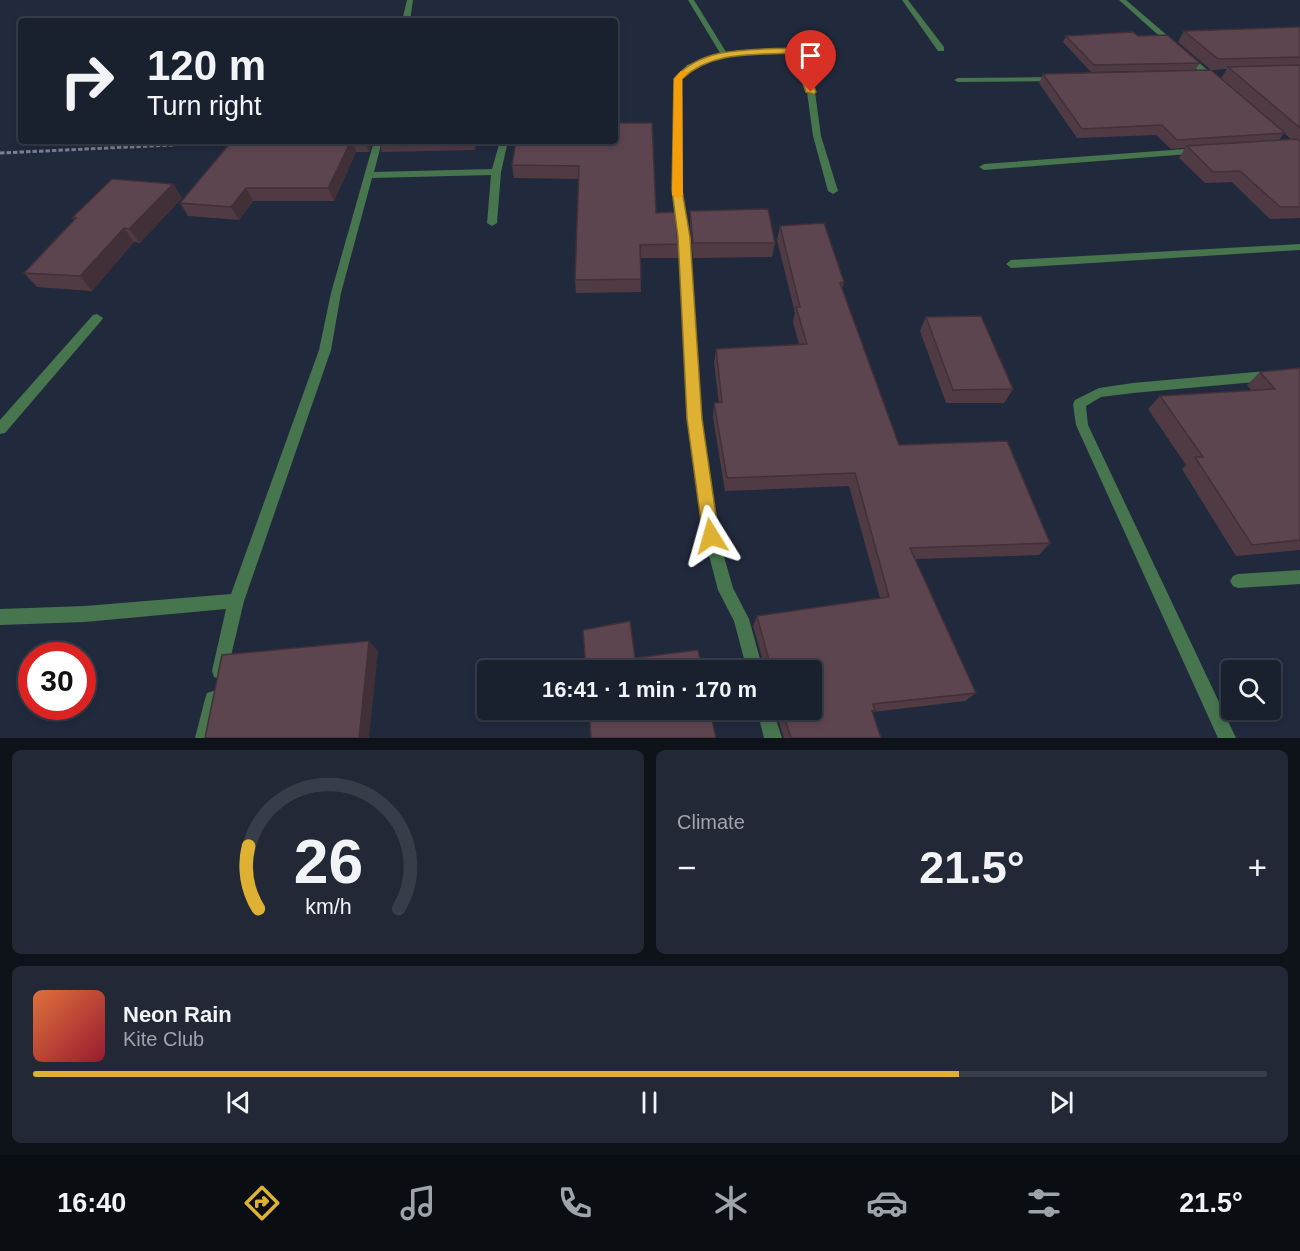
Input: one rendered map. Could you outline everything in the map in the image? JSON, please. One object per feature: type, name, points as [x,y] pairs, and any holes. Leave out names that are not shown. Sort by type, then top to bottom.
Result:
[{"type":"street","points":[[407,18],[410,0]]},
{"type":"street","points":[[691,0],[724,54]]},
{"type":"street","points":[[905,0],[941,49]]},
{"type":"street","points":[[1122,0],[1209,75],[1220,79]]},
{"type":"street","points":[[752,660],[741,619],[726,590],[711,536],[695,419],[684,237],[677,190],[678,79],[690,67],[724,54],[795,50],[811,92],[817,136],[833,191]]},
{"type":"street","points":[[1197,76],[1209,75]]},
{"type":"street","points":[[958,80],[1066,78]]},
{"type":"street","points":[[204,738],[236,601],[325,350],[336,293],[377,144]]},
{"type":"street","points":[[492,223],[496,172],[503,144]]},
{"type":"street","points":[[984,167],[1207,151]]},
{"type":"street","points":[[370,175],[496,172]]},
{"type":"street","points":[[1011,264],[1300,247]]},
{"type":"street","points":[[0,429],[97,318]]},
{"type":"street","points":[[1227,738],[1082,425],[1079,404],[1098,393],[1133,388],[1300,373]]},
{"type":"street","points":[[1238,581],[1300,577]]},
{"type":"street","points":[[0,617],[85,614],[236,601]]},
{"type":"street","points":[[768,720],[773,738]]},
{"type":"path","points":[[0,153],[178,144]]},
{"type":"building","points":[[1300,27],[1300,57],[1218,59],[1184,31]]},
{"type":"building","points":[[1133,32],[1138,36],[1167,35],[1200,63],[1094,65],[1066,36]]},
{"type":"building","points":[[1300,65],[1300,128],[1228,67]]},
{"type":"building","points":[[1211,70],[1285,133],[1177,140],[1162,125],[1082,129],[1043,74]]},
{"type":"building","points":[[618,123],[652,123],[656,213],[675,212],[678,244],[640,245],[641,279],[575,280],[579,166],[512,165],[516,144],[618,144]]},
{"type":"building","points":[[1296,139],[1300,141],[1300,207],[1280,207],[1240,171],[1213,172],[1187,146]]},
{"type":"building","points":[[229,144],[350,144],[328,188],[246,188],[231,207],[180,203]]},
{"type":"building","points":[[112,179],[173,184],[129,229],[124,228],[80,276],[24,273],[76,218],[72,218]]},
{"type":"building","points":[[768,209],[775,243],[693,243],[690,211]]},
{"type":"building","points":[[824,223],[844,282],[840,283],[899,445],[1007,441],[1050,543],[910,548],[976,693],[873,704],[875,711],[872,711],[881,738],[791,738],[785,720],[822,720],[822,660],[769,660],[757,616],[889,597],[855,473],[727,478],[714,403],[722,402],[716,349],[807,344],[796,307],[800,307],[780,226]]},
{"type":"building","points":[[981,316],[1013,389],[953,390],[926,317]]},
{"type":"building","points":[[1300,368],[1300,540],[1252,545],[1195,457],[1203,457],[1160,396],[1275,389],[1260,372]]},
{"type":"building","points":[[630,621],[635,658],[698,650],[700,660],[585,660],[583,630]]},
{"type":"building","points":[[369,641],[359,738],[205,738],[222,655]]},
{"type":"building","points":[[590,720],[712,720],[716,738],[591,738]]},
{"type":"slow traffic","points":[[678,195],[678,79],[684,72]]},
{"type":"route","points":[[711,536],[695,419],[684,237],[677,190],[678,79],[690,67],[724,54],[795,50],[811,92]]}]
